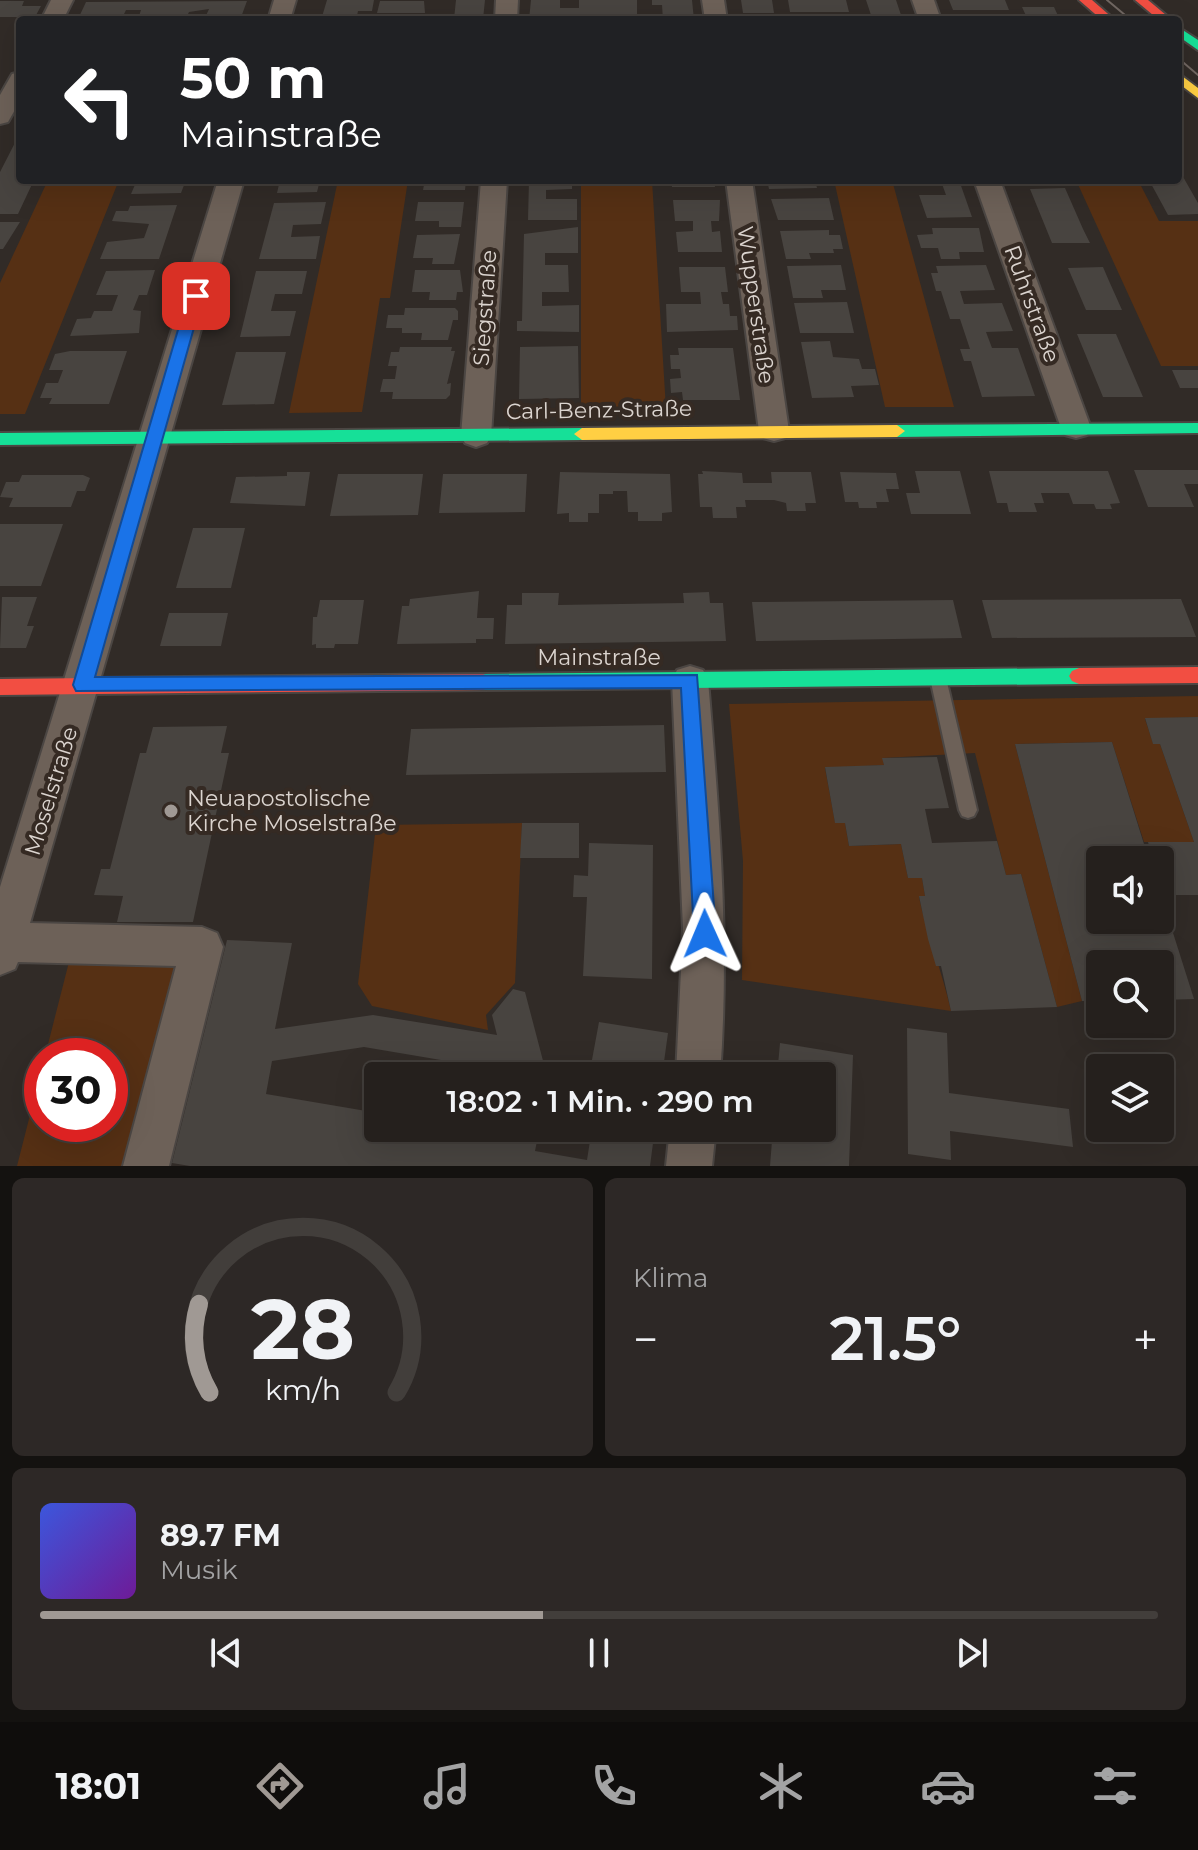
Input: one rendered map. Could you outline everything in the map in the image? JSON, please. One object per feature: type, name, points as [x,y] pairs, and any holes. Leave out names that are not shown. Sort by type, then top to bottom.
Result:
[{"type":"street","points":[[1085,0],[1104,16]]},
{"type":"street","points":[[1141,0],[1161,16]]},
{"type":"street","points":[[1182,33],[1198,46]]},
{"type":"street","points":[[1182,80],[1198,94]]},
{"type":"street","points":[[0,117],[16,87]]},
{"type":"street","name":"Moselstraße","points":[[146,1166],[202,947],[3,948],[230,184]]},
{"type":"street","name":"Siegstraße","points":[[476,436],[494,184]]},
{"type":"street","name":"Wupperstraße","points":[[740,184],[774,431]]},
{"type":"street","name":"Ruhrstraße","points":[[988,184],[1076,428]]},
{"type":"street","name":"Carl-Benz-Straße","points":[[0,439],[1198,428]]},
{"type":"street","name":"Mainstraße","points":[[0,687],[1198,675]]},
{"type":"street","points":[[690,680],[705,906],[704,1020],[700,1062]]},
{"type":"street","points":[[689,1166],[692,1142]]},
{"type":"lane","points":[[938,678],[968,810]]},
{"type":"shaded area","points":[[46,184],[117,184],[25,414],[0,414],[0,283]]},
{"type":"shaded area","points":[[337,184],[407,184],[390,298],[380,298],[362,412],[289,413]]},
{"type":"shaded area","points":[[581,184],[652,184],[666,409],[581,409]]},
{"type":"shaded area","points":[[835,184],[893,184],[954,407],[885,407]]},
{"type":"shaded area","points":[[1078,184],[1140,184],[1159,221],[1198,221],[1198,366],[1161,366]]},
{"type":"shaded area","points":[[1198,696],[1198,717],[1145,719],[1153,743],[1160,744],[1194,842],[1144,842],[1112,742],[1015,744],[1082,1001],[1057,1007],[1021,874],[1006,875],[975,753],[883,758],[884,765],[825,768],[835,822],[845,823],[849,846],[901,844],[908,878],[922,878],[925,896],[919,897],[951,1011],[742,980],[743,861],[729,704]]},
{"type":"shaded area","points":[[522,823],[515,983],[486,1015],[488,1030],[372,1006],[358,984],[376,825]]},
{"type":"shaded area","points":[[70,958],[182,964],[131,1166],[17,1166],[24,1139],[24,1142],[128,1142],[128,1038],[50,1038]]},
{"type":"building","points":[[327,0],[374,0],[372,11],[358,11],[357,16],[322,16]]},
{"type":"building","points":[[456,0],[485,0],[483,16],[454,16]]},
{"type":"building","points":[[531,0],[560,0],[560,8],[579,8],[579,0],[637,0],[637,14],[633,16],[529,16]]},
{"type":"building","points":[[652,0],[692,0],[694,16],[663,16],[662,5],[652,5]]},
{"type":"building","points":[[741,0],[772,0],[774,13],[743,13]]},
{"type":"building","points":[[788,0],[846,0],[849,12],[790,12]]},
{"type":"building","points":[[866,0],[896,0],[901,15],[871,15]]},
{"type":"building","points":[[949,0],[1005,0],[1009,10],[953,10]]},
{"type":"building","points":[[0,1],[24,1],[22,6],[41,6],[36,16],[0,17]]},
{"type":"building","points":[[247,1],[241,16],[206,16],[209,9],[189,12],[187,16],[139,16],[141,10],[126,10],[123,16],[79,16],[86,2]]},
{"type":"building","points":[[380,1],[424,1],[425,13],[377,13]]},
{"type":"building","points":[[1022,7],[1054,7],[1058,16],[1026,16]]},
{"type":"building","points":[[16,141],[16,184],[32,184],[18,214],[0,214],[0,172]]},
{"type":"building","points":[[1182,175],[1198,203],[1198,214],[1168,215],[1151,184],[1182,184]]},
{"type":"building","points":[[135,184],[184,184],[181,193],[131,194]]},
{"type":"building","points":[[279,184],[319,184],[317,192],[277,193]]},
{"type":"building","points":[[424,184],[466,184],[465,190],[423,190]]},
{"type":"building","points":[[529,184],[572,184],[572,189],[546,190],[546,199],[577,199],[577,220],[528,220]]},
{"type":"building","points":[[672,184],[715,184],[715,187],[672,187]]},
{"type":"building","points":[[768,184],[816,184],[817,188],[769,189]]},
{"type":"building","points":[[942,184],[960,184],[972,217],[927,218],[919,195],[946,195]]},
{"type":"building","points":[[1065,188],[1090,243],[1052,243],[1030,189]]},
{"type":"building","points":[[829,198],[834,220],[778,220],[771,199]]},
{"type":"building","points":[[673,200],[720,200],[719,221],[711,221],[712,232],[720,231],[722,252],[678,252],[676,232],[693,231],[693,221],[675,221]]},
{"type":"building","points":[[326,202],[321,224],[293,225],[291,237],[320,236],[316,259],[259,259],[274,203]]},
{"type":"building","points":[[418,202],[464,202],[461,227],[439,227],[439,221],[415,221]]},
{"type":"building","points":[[177,205],[159,259],[100,259],[107,242],[144,238],[149,224],[112,221],[116,211],[128,211],[130,206]]},
{"type":"building","points":[[0,222],[20,222],[3,249],[0,249]]},
{"type":"building","points":[[578,227],[578,253],[545,253],[545,265],[568,265],[569,292],[542,292],[542,306],[579,305],[579,332],[517,331],[517,321],[522,321],[524,234]]},
{"type":"building","points":[[932,228],[979,228],[984,252],[959,252],[960,259],[941,259],[938,248],[921,248],[917,235],[933,234]]},
{"type":"building","points":[[829,230],[829,235],[840,235],[843,249],[833,249],[834,253],[809,253],[811,259],[786,259],[780,231]]},
{"type":"building","points":[[460,234],[454,264],[432,264],[433,258],[413,258],[417,235]]},
{"type":"building","points":[[841,265],[846,290],[821,290],[823,298],[793,298],[787,266]]},
{"type":"building","points":[[986,265],[995,290],[960,291],[964,304],[1002,303],[1013,331],[986,332],[992,348],[1018,348],[1035,396],[982,397],[971,361],[964,361],[960,349],[970,349],[960,319],[950,319],[941,291],[936,291],[931,273],[938,273],[936,266]]},
{"type":"building","points":[[679,267],[725,267],[728,292],[721,292],[723,304],[729,304],[730,316],[737,316],[738,330],[667,332],[666,304],[701,304],[700,292],[681,292]]},
{"type":"building","points":[[1103,267],[1122,310],[1086,310],[1068,268]]},
{"type":"building","points":[[155,270],[147,295],[139,295],[133,310],[141,311],[139,333],[70,336],[77,319],[91,318],[94,311],[112,311],[118,295],[96,295],[106,271]]},
{"type":"building","points":[[415,270],[460,270],[463,292],[457,292],[456,300],[429,300],[430,292],[412,292]]},
{"type":"building","points":[[256,271],[307,271],[302,294],[275,294],[271,311],[296,311],[290,336],[240,337]]},
{"type":"building","points":[[847,302],[854,333],[800,333],[794,303]]},
{"type":"building","points":[[405,308],[455,308],[458,320],[453,320],[448,340],[421,340],[422,333],[402,333],[402,328],[386,328],[388,315],[404,315]]},
{"type":"building","points":[[1077,334],[1116,334],[1143,397],[1103,397]]},
{"type":"building","points":[[830,341],[833,357],[859,359],[862,369],[875,369],[879,385],[851,386],[854,397],[812,398],[801,342]]},
{"type":"building","points":[[578,346],[579,398],[519,399],[520,347]]},
{"type":"building","points":[[400,347],[452,347],[451,351],[455,351],[447,384],[451,383],[450,395],[446,399],[392,399],[393,392],[380,392],[383,379],[395,379],[397,366],[388,366],[391,352],[399,352]]},
{"type":"building","points":[[678,348],[733,348],[740,400],[683,400],[682,392],[671,393],[670,379],[681,378],[680,369],[671,369],[670,355],[679,355]]},
{"type":"building","points":[[127,351],[109,404],[49,404],[52,398],[40,398],[46,383],[58,383],[63,370],[49,370],[55,354]]},
{"type":"building","points":[[236,352],[286,352],[274,404],[222,405]]},
{"type":"building","points":[[1172,370],[1198,370],[1198,388],[1180,388]]},
{"type":"building","points":[[1134,470],[1198,470],[1198,484],[1184,484],[1194,507],[1148,507]]},
{"type":"building","points":[[702,471],[742,473],[743,483],[772,483],[771,472],[811,472],[816,503],[805,503],[806,511],[787,511],[786,503],[745,500],[746,507],[736,507],[737,518],[713,518],[712,507],[700,507],[698,474],[703,474]]},
{"type":"building","points":[[915,471],[960,471],[971,514],[911,514],[906,493],[920,493]]},
{"type":"building","points":[[989,471],[1108,471],[1120,503],[1110,504],[1112,509],[1096,509],[1094,504],[1073,504],[1069,493],[1041,493],[1044,503],[1034,503],[1037,512],[1009,512],[1007,503],[997,503]]},
{"type":"building","points":[[287,472],[310,472],[305,506],[230,503],[236,477],[287,476]]},
{"type":"building","points":[[560,472],[670,474],[672,512],[662,513],[662,521],[638,521],[638,512],[628,512],[627,491],[613,491],[613,494],[599,494],[599,513],[588,513],[588,522],[569,522],[569,513],[557,514]]},
{"type":"building","points":[[840,472],[896,473],[899,489],[886,489],[889,502],[876,502],[877,508],[859,508],[858,502],[845,502]]},
{"type":"building","points":[[338,474],[423,474],[418,515],[330,516]]},
{"type":"building","points":[[443,474],[527,474],[525,512],[439,513]]},
{"type":"building","points":[[22,475],[83,475],[90,478],[85,491],[77,491],[71,507],[9,507],[13,498],[0,497],[6,482],[19,482]]},
{"type":"building","points":[[0,524],[63,524],[41,586],[0,586]]},
{"type":"building","points":[[193,528],[245,528],[231,588],[176,588]]},
{"type":"building","points":[[479,591],[477,618],[494,618],[493,639],[476,639],[476,643],[397,644],[402,606],[409,606],[410,599]]},
{"type":"building","points":[[709,592],[710,603],[723,603],[726,641],[505,644],[507,605],[522,605],[522,593],[559,593],[558,605],[684,603],[683,593]]},
{"type":"building","points":[[2,597],[37,597],[27,626],[34,626],[26,648],[0,648]]},
{"type":"building","points":[[1181,599],[1196,637],[992,638],[982,600]]},
{"type":"building","points":[[320,600],[364,600],[358,644],[335,644],[334,648],[316,648],[316,644],[312,645],[313,617],[317,617]]},
{"type":"building","points":[[953,600],[962,638],[756,641],[752,602]]},
{"type":"building","points":[[169,613],[228,613],[221,646],[160,646]]},
{"type":"building","points":[[1198,717],[1198,895],[1174,895],[1174,846],[1149,846],[1148,842],[1194,842],[1160,744],[1153,744],[1145,718]]},
{"type":"building","points":[[664,725],[666,772],[406,775],[411,729]]},
{"type":"building","name":"Neuapostolische Kirche Moselstraße","points":[[227,726],[221,753],[229,753],[193,922],[117,922],[123,896],[94,895],[101,869],[110,869],[140,753],[146,753],[153,727]]},
{"type":"building","points":[[1112,742],[1145,846],[1086,846],[1086,934],[1173,934],[1194,999],[1174,1000],[1174,950],[1086,950],[1086,1001],[1082,1001],[1015,744]]},
{"type":"building","points":[[937,757],[949,808],[925,809],[932,843],[997,841],[1006,875],[1021,874],[1057,1007],[951,1011],[941,966],[936,966],[928,939],[919,896],[925,896],[922,878],[908,878],[901,844],[849,846],[845,823],[835,823],[825,767],[884,765],[882,758]]},
{"type":"building","points":[[522,823],[579,823],[579,858],[520,858]]},
{"type":"building","points":[[589,843],[653,845],[652,979],[583,976],[587,897],[573,897],[574,875],[588,876]]},
{"type":"building","points":[[227,940],[292,943],[275,1029],[373,1015],[497,1035],[492,1015],[513,989],[525,992],[543,1062],[453,1062],[364,1047],[272,1061],[266,1094],[364,1111],[364,1142],[537,1142],[535,1151],[587,1160],[590,1142],[653,1142],[650,1166],[190,1166],[172,1163]]},
{"type":"building","points":[[599,1022],[668,1033],[664,1062],[592,1062]]},
{"type":"building","points":[[907,1028],[947,1033],[949,1093],[1069,1109],[1073,1147],[950,1131],[951,1160],[908,1154]]},
{"type":"building","points":[[780,1043],[853,1055],[849,1166],[770,1166],[772,1142],[836,1142],[836,1062],[778,1062]]},
{"type":"tram line","points":[[1107,0],[1126,16]]},
{"type":"tram line","points":[[1182,61],[1198,75]]},
{"type":"traffic: fast","points":[[1182,33],[1198,46]]},
{"type":"traffic: fast","points":[[897,431],[1198,428]]},
{"type":"traffic: fast","points":[[0,439],[582,434]]},
{"type":"traffic: fast","points":[[483,682],[1079,676]]},
{"type":"traffic: slow","points":[[1182,80],[1198,94]]},
{"type":"traffic: slow","points":[[582,434],[897,431]]},
{"type":"traffic: jam","points":[[1085,0],[1104,16]]},
{"type":"traffic: jam","points":[[1141,0],[1161,16]]},
{"type":"traffic: jam","points":[[1079,676],[1198,675]]},
{"type":"traffic: jam","points":[[0,687],[483,682]]},
{"type":"place","name":"Neuapostolische Kirche Moselstraße","points":[[171,811]]},
{"type":"route","points":[[196,296],[133,501],[83,685],[690,680],[705,934]]}]
